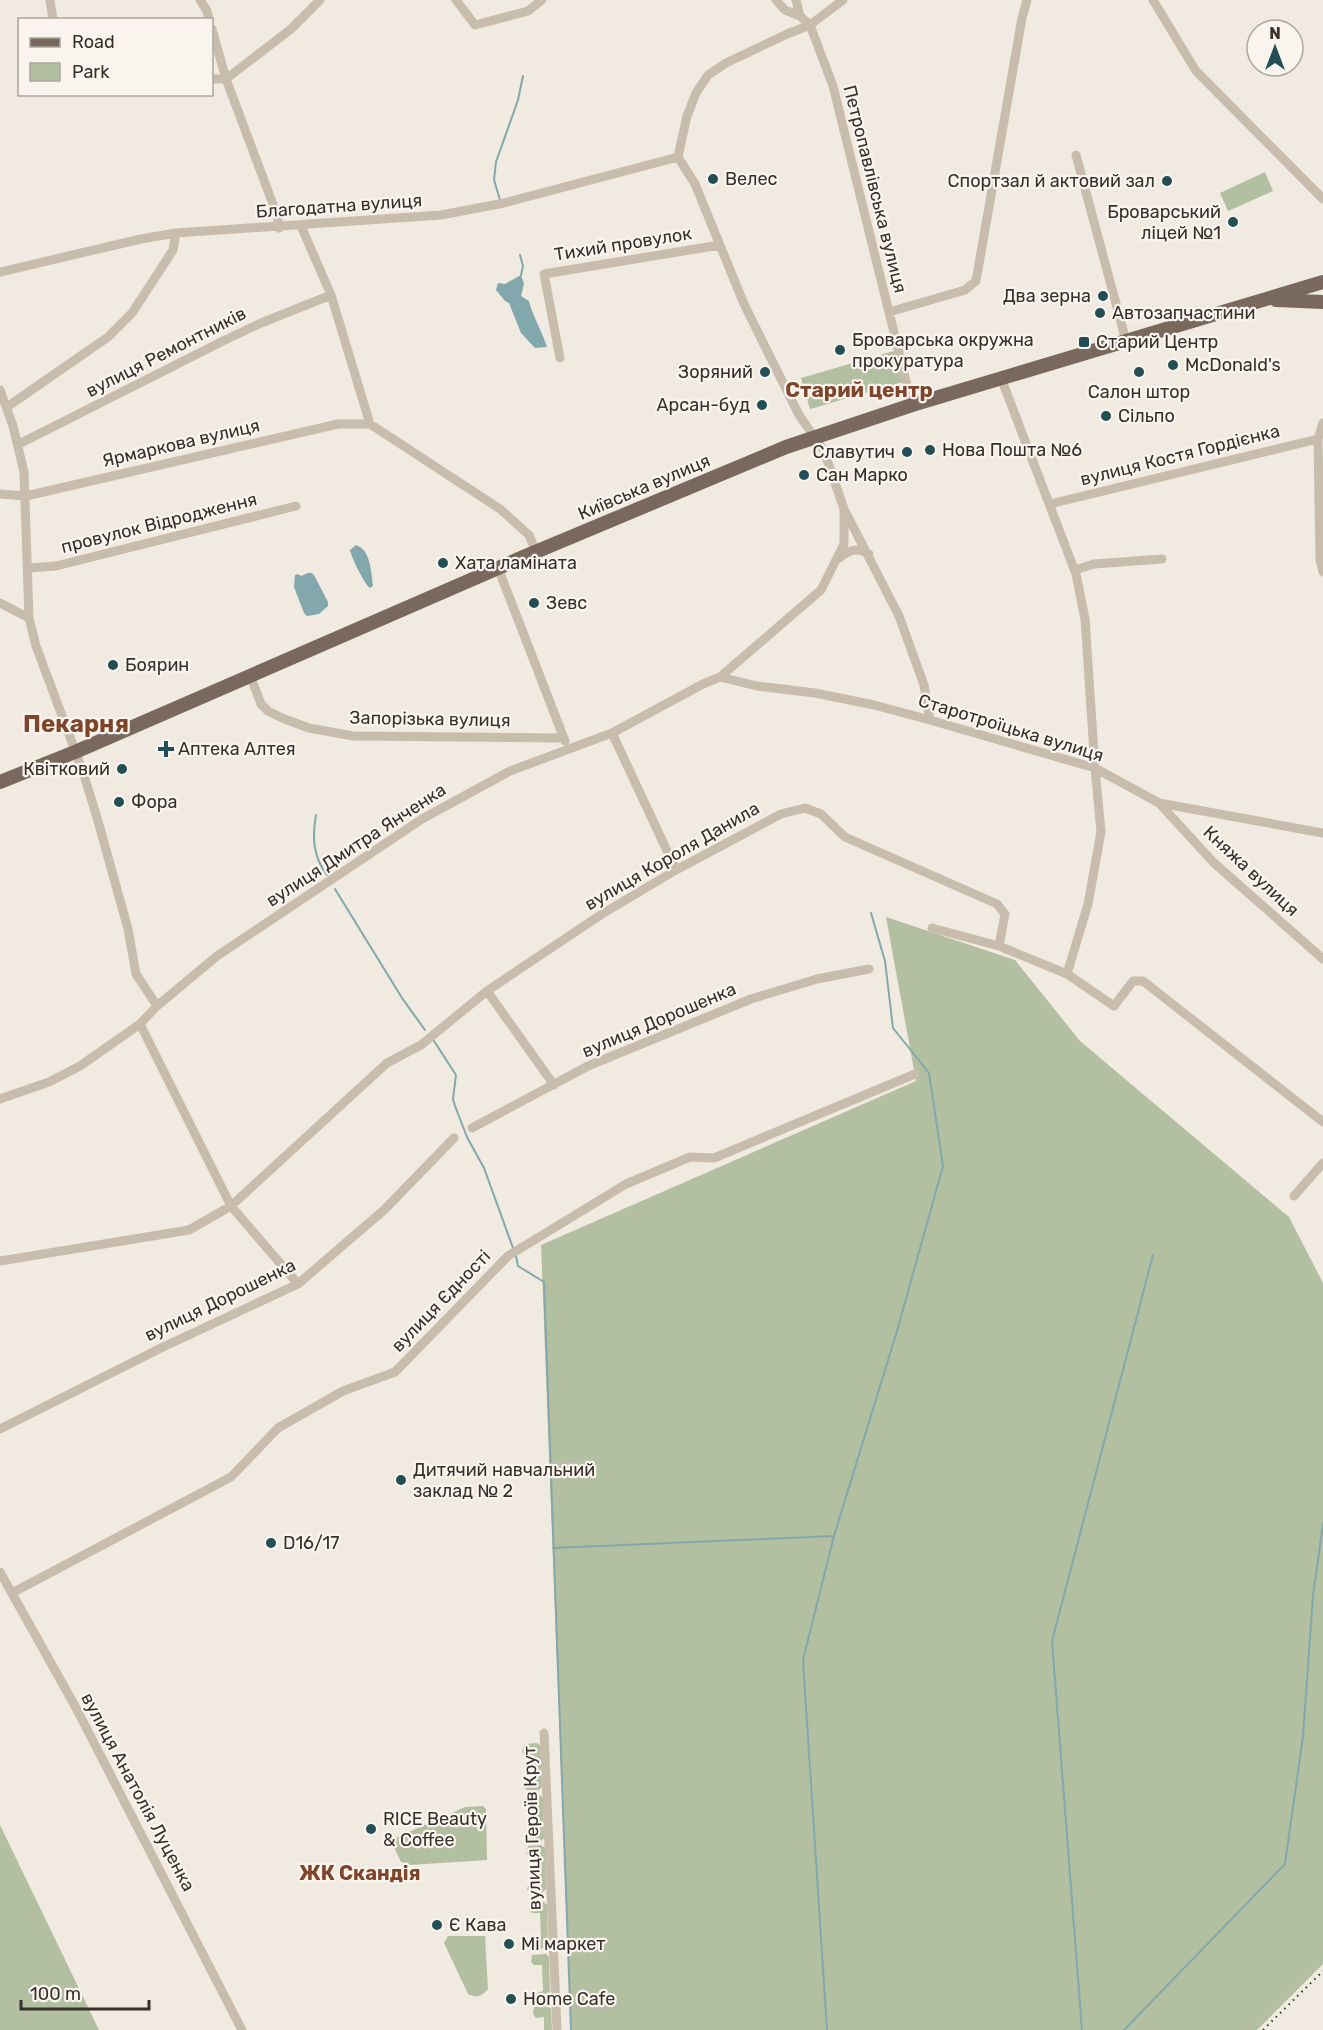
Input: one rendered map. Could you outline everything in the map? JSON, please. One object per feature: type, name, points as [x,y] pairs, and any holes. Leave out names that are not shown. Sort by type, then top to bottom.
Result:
[{"type":"main road","name":"Київська вулиця","points":[[0,782],[75,752],[498,568],[814,436],[1323,282]]},
{"type":"main road","points":[[1265,300],[1323,302]]},
{"type":"street","points":[[50,0],[53,18]]},
{"type":"street","points":[[200,0],[209,18]]},
{"type":"street","points":[[213,79],[226,79],[291,29],[320,0]]},
{"type":"street","points":[[456,0],[475,25],[528,11],[542,0]]},
{"type":"street","name":"Петропавлівська вулиця","points":[[776,0],[785,10],[800,16],[810,25],[833,86],[912,405]]},
{"type":"street","points":[[796,0],[800,16]]},
{"type":"street","points":[[843,0],[810,25],[787,33],[736,58],[708,75],[696,93],[687,116],[678,157],[695,184],[744,304],[799,415],[824,451],[844,509],[899,616],[924,685],[930,720]]},
{"type":"street","points":[[889,312],[965,290],[976,281],[1027,0]]},
{"type":"street","points":[[1153,0],[1196,71],[1323,199]]},
{"type":"street","points":[[213,33],[226,79],[277,215],[279,228]]},
{"type":"street","points":[[1076,155],[1126,341]]},
{"type":"street","name":"Благодатна вулиця","points":[[0,272],[176,233],[279,228],[441,215],[495,206],[678,157]]},
{"type":"street","points":[[301,226],[331,295],[370,424],[500,509],[529,535],[536,552]]},
{"type":"street","points":[[7,407],[108,337],[132,313],[173,250],[176,233]]},
{"type":"street","name":"Тихий провулок","points":[[560,358],[544,274],[720,245]]},
{"type":"street","name":"вулиця Ремонтників","points":[[19,444],[261,322],[331,295]]},
{"type":"street","points":[[1001,378],[1075,570],[1085,619],[1101,832],[1088,904],[1067,974]]},
{"type":"street","points":[[0,390],[19,444],[26,496],[29,618],[36,646],[98,821],[128,929],[136,974],[157,1006]]},
{"type":"street","points":[[1323,423],[1318,439],[1320,560],[1323,572]]},
{"type":"street","name":"Ярмаркова вулиця","points":[[0,494],[26,496],[338,424],[370,424]]},
{"type":"street","name":"вулиця Костя Гордієнка","points":[[1050,504],[1318,439]]},
{"type":"street","name":"провулок Відродження","points":[[28,568],[56,566],[296,506]]},
{"type":"street","name":"вулиця Дмитра Янченка","points":[[0,1099],[49,1082],[80,1066],[140,1024],[157,1006],[217,956],[422,819],[510,771],[612,733],[720,677],[821,590],[844,544],[844,509]]},
{"type":"street","points":[[836,560],[852,550],[858,549],[869,554]]},
{"type":"street","points":[[1075,570],[1094,564],[1162,559]]},
{"type":"street","points":[[498,568],[568,749]]},
{"type":"street","points":[[0,603],[29,618]]},
{"type":"street","name":"Запорізька вулиця","points":[[250,675],[261,704],[268,711],[309,728],[353,736],[564,738]]},
{"type":"street","name":"Старотроїцька вулиця","points":[[720,677],[757,686],[815,693],[874,705],[930,720],[1095,768],[1159,803],[1323,833]]},
{"type":"street","points":[[612,733],[676,870]]},
{"type":"street","name":"Княжа вулиця","points":[[1159,803],[1213,862],[1323,959]]},
{"type":"street","name":"вулиця Короля Данила","points":[[0,1261],[179,1233],[189,1230],[231,1206],[387,1063],[421,1045],[487,991],[602,914],[676,870],[781,814],[805,808],[821,814],[845,837],[997,904],[1005,914],[999,946]]},
{"type":"street","points":[[932,928],[999,946],[1067,974],[1114,1006],[1133,981],[1143,981],[1323,1122]]},
{"type":"street","name":"вулиця Дорошенка","points":[[472,1128],[588,1066],[751,999],[817,979],[869,969]]},
{"type":"street","points":[[487,991],[554,1084]]},
{"type":"street","points":[[140,1024],[231,1206],[298,1284]]},
{"type":"street","name":"вулиця Єдності","points":[[12,1593],[231,1478],[278,1428],[343,1391],[395,1372],[508,1256],[626,1184],[690,1157],[714,1158],[915,1074]]},
{"type":"street","name":"вулиця Дорошенка","points":[[0,1429],[180,1338],[298,1284],[384,1210],[454,1138]]},
{"type":"street","points":[[1294,1196],[1323,1163]]},
{"type":"street","name":"вулиця Анатолія Луценка","points":[[0,1572],[75,1706],[242,2030]]},
{"type":"street","name":"вулиця Героїв Крут","points":[[544,1733],[557,2030]]},
{"type":"green space","points":[[1265,172],[1273,191],[1228,211],[1220,193]]},
{"type":"green space","points":[[894,351],[903,382],[810,409],[801,378]]},
{"type":"green space","points":[[886,917],[1015,960],[1080,1041],[1289,1217],[1323,1283],[1323,1964],[1257,2030],[571,2030],[541,1245],[916,1081]]},
{"type":"green space","points":[[537,1743],[541,1746],[542,1787],[539,1790],[527,1790],[523,1787],[524,1784],[527,1781],[534,1781],[533,1755],[525,1755],[522,1752],[524,1744]]},
{"type":"green space","points":[[539,1795],[543,1798],[544,1838],[541,1841],[529,1842],[526,1835],[536,1832],[536,1806],[527,1806],[524,1803],[526,1796]]},
{"type":"green space","points":[[483,1806],[486,1809],[487,1860],[410,1865],[401,1862],[392,1843],[393,1839],[465,1807]]},
{"type":"green space","points":[[0,1825],[99,2030],[0,2030]]},
{"type":"green space","points":[[541,1845],[545,1848],[546,1889],[543,1892],[531,1892],[527,1889],[528,1886],[531,1883],[538,1883],[537,1857],[529,1857],[526,1854],[528,1846]]},
{"type":"green space","points":[[544,1902],[547,1905],[548,1945],[546,1948],[534,1949],[530,1942],[541,1939],[540,1913],[532,1913],[529,1910],[530,1903]]},
{"type":"green space","points":[[448,1936],[485,1936],[488,1989],[481,1995],[468,1994],[444,1943]]},
{"type":"green space","points":[[546,1954],[549,1957],[550,1997],[548,2000],[536,2001],[532,1997],[533,1994],[543,1991],[542,1965],[534,1965],[531,1962],[532,1955]]},
{"type":"green space","points":[[548,2006],[551,2009],[552,2030],[544,2030],[544,2017],[536,2018],[533,2014],[534,2007]]},
{"type":"water","points":[[521,275],[524,284],[521,296],[529,301],[547,347],[535,348],[521,333],[509,303],[496,290],[498,283],[505,284]]},
{"type":"water","points":[[356,545],[365,552],[369,562],[373,586],[370,588],[351,554],[350,550]]},
{"type":"water","points":[[312,573],[315,577],[328,606],[319,614],[307,616],[294,587],[295,575],[301,576]]},
{"type":"waterway","points":[[500,200],[494,180],[496,162],[518,100],[523,76]]},
{"type":"waterway","points":[[520,255],[523,266],[521,275]]},
{"type":"waterway","points":[[316,815],[314,831],[316,854],[327,875]]},
{"type":"waterway","points":[[335,889],[402,998],[425,1030]]},
{"type":"waterway","points":[[827,2030],[803,1660],[834,1536],[897,1331],[943,1166],[929,1073],[893,1028],[885,961],[871,913]]},
{"type":"waterway","points":[[434,1041],[456,1075],[453,1099],[455,1106],[467,1137],[484,1168],[513,1248]]},
{"type":"waterway","points":[[1082,2030],[1052,1641],[1153,1255]]},
{"type":"waterway","points":[[516,1256],[518,1266],[544,1282],[571,2030]]},
{"type":"waterway","points":[[1124,2030],[1285,1864],[1303,1736],[1313,1596],[1323,1524]]},
{"type":"waterway","points":[[553,1548],[834,1536]]},
{"type":"railway","points":[[1263,2030],[1323,1971]]},
{"type":"place","name":"Велес","points":[[713,179]]},
{"type":"place","name":"Спортзал й актовий зал","points":[[1167,181]]},
{"type":"place","name":"Броварський ліцей №1","points":[[1233,222]]},
{"type":"place","name":"Два зерна","points":[[1103,296]]},
{"type":"place","name":"Автозапчастини","points":[[1100,313]]},
{"type":"place","name":"Старий Центр","points":[[1084,342]]},
{"type":"place","name":"Броварська окружна прокуратура","points":[[840,350]]},
{"type":"place","name":"McDonald's","points":[[1173,365]]},
{"type":"place","name":"Зоряний","points":[[765,372]]},
{"type":"place","name":"Салон штор","points":[[1139,372]]},
{"type":"place","name":"Арсан-буд","points":[[762,405]]},
{"type":"place","name":"Сільпо","points":[[1106,416]]},
{"type":"place","name":"Нова Пошта №6","points":[[930,450]]},
{"type":"place","name":"Славутич","points":[[907,452]]},
{"type":"place","name":"Сан Марко","points":[[804,475]]},
{"type":"place","name":"Хата ламіната","points":[[443,563]]},
{"type":"place","name":"Зевс","points":[[534,603]]},
{"type":"place","name":"Боярин","points":[[113,665]]},
{"type":"place","name":"Аптека Алтея","points":[[166,749]]},
{"type":"place","name":"Квітковий","points":[[122,769]]},
{"type":"place","name":"Фора","points":[[119,802]]},
{"type":"place","name":"Дитячий навчальний заклад № 2","points":[[401,1480]]},
{"type":"place","name":"D16/17","points":[[271,1543]]},
{"type":"place","name":"RICE Beauty & Coffee","points":[[371,1829]]},
{"type":"place","name":"Є Кава","points":[[437,1925]]},
{"type":"place","name":"Мі маркет","points":[[509,1944]]},
{"type":"place","name":"Home Cafe","points":[[511,1999]]},
{"type":"district","name":"Старий центр","points":[[859,390]]},
{"type":"district","name":"Пекарня","points":[[76,724]]},
{"type":"district","name":"ЖК Скандія","points":[[360,1873]]}]
